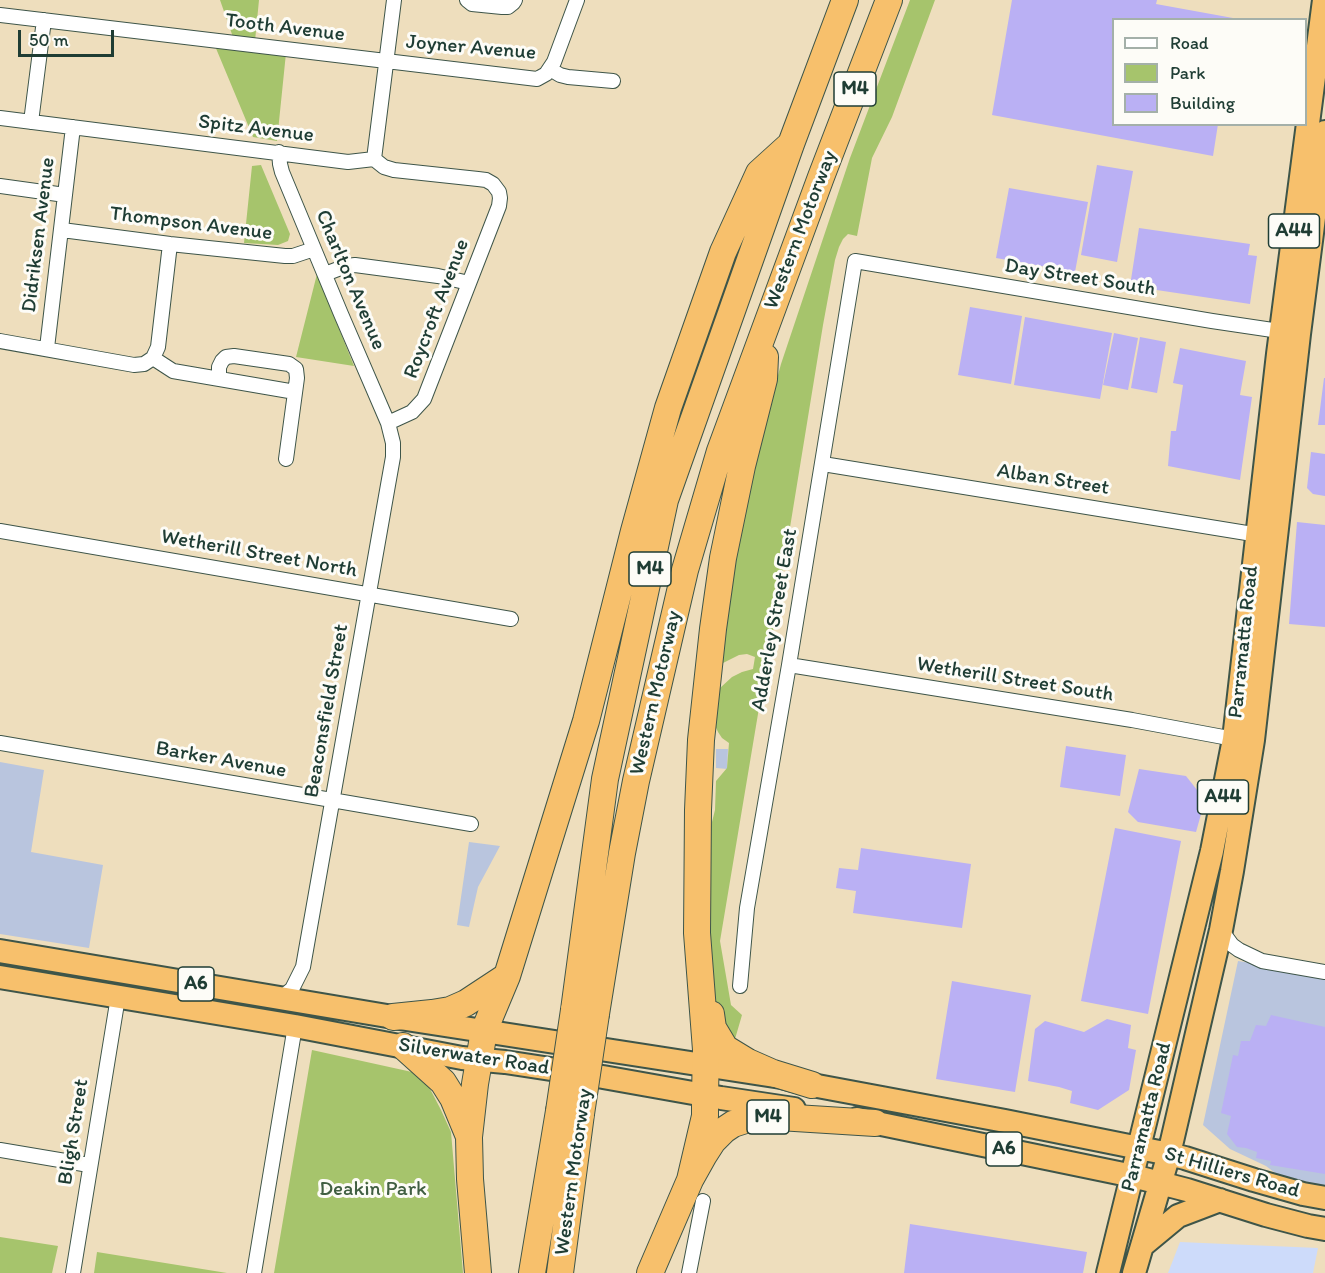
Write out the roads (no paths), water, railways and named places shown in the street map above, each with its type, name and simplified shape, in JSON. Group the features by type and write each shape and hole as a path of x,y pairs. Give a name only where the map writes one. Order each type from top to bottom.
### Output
{"highway":[{"name":"Western Motorway","path":"532,1273 570,1112 585,1012 605,779 665,500 791,144 845,0"},
{"name":"Western Motorway","path":"585,1012 685,570 720,451 768,317 889,0"},
{"name":"Parramatta Road","path":"1108,1273 1212,851 1234,739 1266,536 1290,333 1324,0"},
{"name":"Parramatta Road","path":"1290,333 1325,132"},
{"path":"478,1273 470,1179 470,1137 475,1084 484,1031 507,976 586,721 668,408 723,252 759,173 791,144"},
{"path":"705,1095 706,1050 697,933 701,740 723,558 742,466 764,379 768,317"},
{"name":"Parramatta Road","path":"1134,1273 1169,1154 1233,871 1248,773 1266,536"},
{"path":"698,810 704,942 713,1028 725,1048 737,1056 773,1073 812,1085"},
{"name":"Silverwater Road","path":"0,951 280,999 781,1077 812,1085 1139,1148"},
{"path":"393,1017 450,1010 466,1003 507,976"},
{"name":"Silverwater Road","path":"0,977 295,1026 480,1060 592,1075 837,1115 1160,1183"},
{"path":"403,1046 443,1082 453,1098 470,1137"},
{"name":"M4","path":"690,1180 705,1116 705,1095"},
{"name":"Western Motorway","path":"560,1273 570,1112"},
{"name":"M4","path":"650,1273 690,1180 704,1155 724,1130 741,1121 756,1117 875,1123"},
{"name":"St Hilliers Road","path":"1139,1148 1185,1158 1254,1180 1325,1198"},
{"name":"St Hilliers Road","path":"1160,1183 1276,1218 1325,1229"},
{"path":"1143,1245 1178,1216 1220,1200"}],"street":[{"path":"374,159 394,0"},
{"path":"467,0 472,4 502,8 508,7 514,0"},
{"name":"Joyner Avenue","path":"386,62 537,79 550,69 577,0"},
{"name":"Tooth Avenue","path":"0,15 386,62"},
{"path":"31,122 44,20"},
{"name":"Joyner Avenue","path":"550,69 568,77 613,81"},
{"name":"Spitz Avenue","path":"0,118 348,162 374,159 384,167 394,170 486,180 493,184 499,192"},
{"name":"Didriksen Avenue","path":"47,348 73,127"},
{"name":"Charlton Avenue","path":"279,152 282,172 388,423"},
{"path":"0,186 65,195"},
{"name":"Roycroft Avenue","path":"388,423 412,412 424,399 499,206 499,192"},
{"name":"Thompson Avenue","path":"62,230 285,256 293,256 314,249"},
{"path":"0,341 134,365 144,364 153,358 158,347 170,244"},
{"name":"Day Street South","path":"855,261 1290,333"},
{"name":"Adderley Street East","path":"740,986 747,908 823,464 855,261"},
{"path":"325,274 355,265 438,276 469,283"},
{"path":"219,379 219,367 226,357 234,356 289,364 296,369 297,378 286,459"},
{"path":"153,358 173,371 295,392"},
{"path":"267,387 270,361"},
{"name":"Beaconsfield Street","path":"280,999 292,989 303,967 393,457 393,443 388,423"},
{"name":"Alban Street","path":"823,464 1266,536"},
{"name":"Wetherill Street North","path":"0,531 511,619"},
{"name":"Wetherill Street South","path":"789,665 1132,720 1234,739"},
{"name":"Barker Avenue","path":"0,743 471,824"},
{"path":"1221,930 1232,945 1262,962 1325,972"},
{"name":"Bligh Street","path":"73,1273 118,997"},
{"path":"254,1273 295,1026"},
{"path":"0,1150 89,1165"},
{"path":"689,1273 703,1201"}],"park label":[{"name":"Deakin Park","path":"373,1190"}]}
